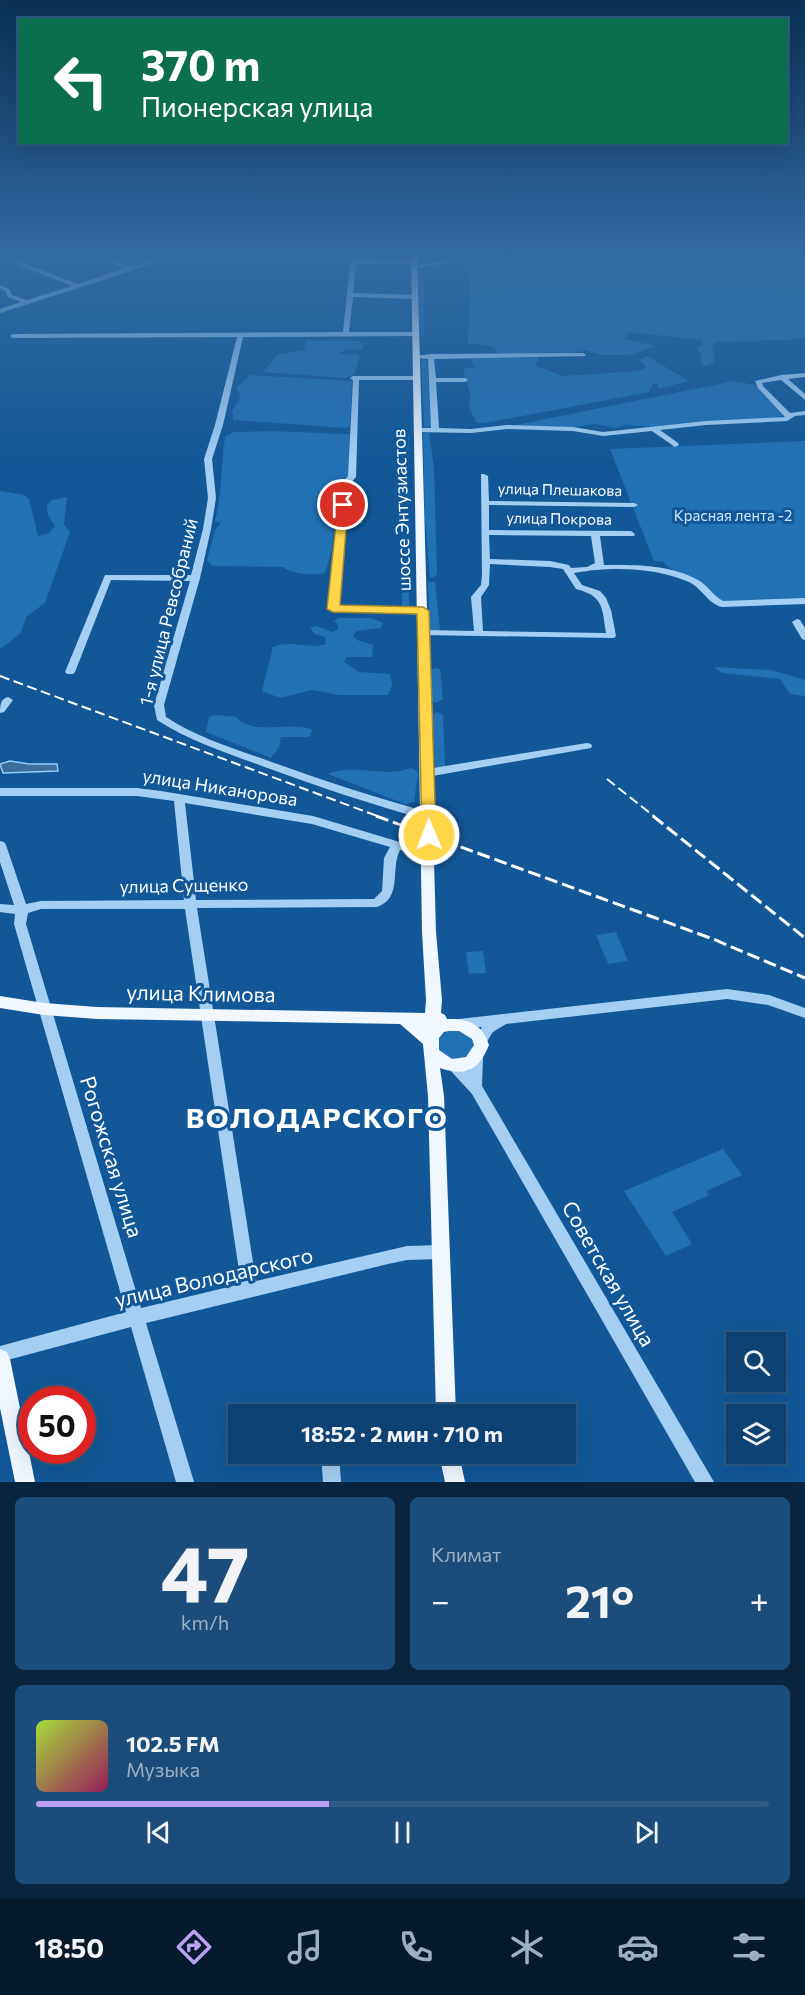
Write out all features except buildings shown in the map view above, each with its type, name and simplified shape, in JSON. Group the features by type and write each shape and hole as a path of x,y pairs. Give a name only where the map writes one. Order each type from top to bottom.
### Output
{"main road":[{"name":"шоссе Энтузиастов","path":"416,324 429,816 429,932 435,1000 430,1042 435,1093 446,1404"},
{"path":"403,1018 430,1042 439,1061 455,1066 466,1064 476,1058 480,1050 480,1041 475,1032 454,1024 439,1012 435,1000"},
{"name":"улица Климова","path":"0,1002 45,1009 207,1015 433,1018 454,1024"},
{"path":"430,1042 440,1027 454,1024"},
{"path":"435,1093 455,1066"},
{"path":"0,1357 25,1482"},
{"path":"451,1464 455,1482"}],"street":[{"path":"346,334 347,324"},
{"path":"13,336 416,334"},
{"name":"1-я улица Ревсобраний","path":"240,336 219,425 207,459 212,498 196,578 159,705 159,715 163,722 174,729 378,802 429,816"},
{"path":"417,357 583,355"},
{"path":"430,356 435,430"},
{"path":"789,416 757,383 764,379 805,375"},
{"path":"781,377 805,398"},
{"path":"417,378 355,378 352,477 344,485 333,609 423,611"},
{"path":"432,380 465,380"},
{"path":"417,430 573,429 603,434 706,423 787,419 789,416 805,413"},
{"path":"654,430 675,445"},
{"path":"479,634 476,597 485,585 484,476"},
{"name":"улица Плешакова","path":"486,502 634,505"},
{"name":"улица Покрова","path":"485,532 632,534"},
{"path":"595,534 600,559 597,567"},
{"path":"485,561 550,564 571,571 597,567 651,567 676,573 702,586 715,602 722,604 805,601"},
{"path":"424,633 611,636 603,597 597,590 579,587 574,582 571,571"},
{"path":"70,672 108,577 196,578"},
{"path":"797,622 805,637"},
{"path":"0,710 8,700"},
{"path":"427,773 587,746"},
{"name":"улица Никанорова","path":"0,792 136,792 302,818 429,855"},
{"path":"178,799 191,906 250,1291"},
{"name":"Рогожская улица","path":"0,844 22,910 20,924 185,1482"},
{"name":"улица Сущенко","path":"0,908 22,910 41,905 370,904 381,901 388,892 390,858 397,845"},
{"path":"454,1024 727,994 769,1000 805,1013"},
{"path":"480,1041 489,1028 507,1019"},
{"path":"475,1087 476,1058"},
{"name":"Советская улица","path":"455,1066 475,1087 705,1482"},
{"name":"улица Володарского","path":"0,1357 137,1317 407,1253 440,1252"},
{"path":"331,1464 332,1482"}],"green space":[{"path":"420,324 424,324 424,336 420,336"},
{"path":"469,324 805,324 805,339 716,342 712,345 715,362 706,366 700,362 702,355 697,348 702,345 701,340 629,332 625,339 656,346 630,355 601,355 586,350 569,354 499,355 494,347 468,343"},
{"path":"306,341 360,341 364,347 361,350 347,349 338,354 360,355 355,374 345,378 263,372 277,355 305,350"},
{"path":"647,356 689,381 658,389 658,384 653,383 649,392 485,423 477,423 469,408 470,393 463,369 475,367 470,359 473,357 538,357 536,366 563,376 638,371 645,368 639,360"},
{"path":"421,359 427,360 431,425 428,428 424,427"},
{"path":"251,375 352,381 350,426 345,428 233,420 232,411 241,397 236,387"},
{"path":"734,381 756,385 784,415 775,418 653,427 626,425 617,428 595,424 568,428 519,427 516,425"},
{"path":"233,432 350,434 353,438 348,479 338,484 332,549 325,573 303,574 283,567 213,566 207,560 215,530 221,523 215,521 225,437"},
{"path":"429,432 434,469 437,571 436,576 430,578 425,521 423,433"},
{"path":"405,433 409,434 409,606 404,608 402,605"},
{"name":"Красная лента -2","path":"805,441 805,599 725,602 718,599 698,580 671,569 664,562 654,561 610,449"},
{"path":"0,491 24,495 29,499 38,536 49,533 55,526 48,515 47,505 52,500 67,497 64,525 70,532 45,603 27,616 20,634 0,649"},
{"path":"435,581 440,630 434,632 430,630 428,583"},
{"path":"338,618 371,618 383,623 381,628 356,631 353,636 357,640 373,645 372,657 347,657 344,662 359,672 390,674 392,685 388,695 339,695 312,690 280,698 262,691 273,647 286,644 319,646 326,644 325,637 315,634 310,628 316,626 333,632 338,629 334,621"},
{"path":"714,667 771,670 805,680 805,696 790,694 780,679 722,673"},
{"path":"431,669 440,670 443,699 436,703 432,701"},
{"path":"436,712 443,715 445,767 438,768 435,766 433,715"},
{"path":"215,715 236,717 252,726 304,727 313,730 309,737 281,737 279,748 271,758 206,732 209,717"},
{"path":"411,768 418,772 414,802 405,804 328,774 348,770 391,772"},
{"path":"616,932 628,961 608,964 596,935"},
{"path":"483,951 486,973 469,974 466,952"},
{"path":"449,1030 460,1030 472,1038 474,1048 468,1057 452,1061 439,1054 436,1039"},
{"path":"723,1149 742,1175 706,1191 709,1195 672,1212 692,1244 666,1256 624,1191"}],"shaded area":[{"path":"10,761 57,764 58,771 3,773 0,764"}],"railway":[{"path":"0,676 380,817"},
{"path":"607,779 655,817"},
{"path":"376,816 713,939 805,978"},
{"path":"653,816 805,938"}],"district":[{"name":"ВОЛОДАРСКОГО","path":"317,1118"}],"route":[{"path":"343,505 333,609 423,611 429,835"}]}
